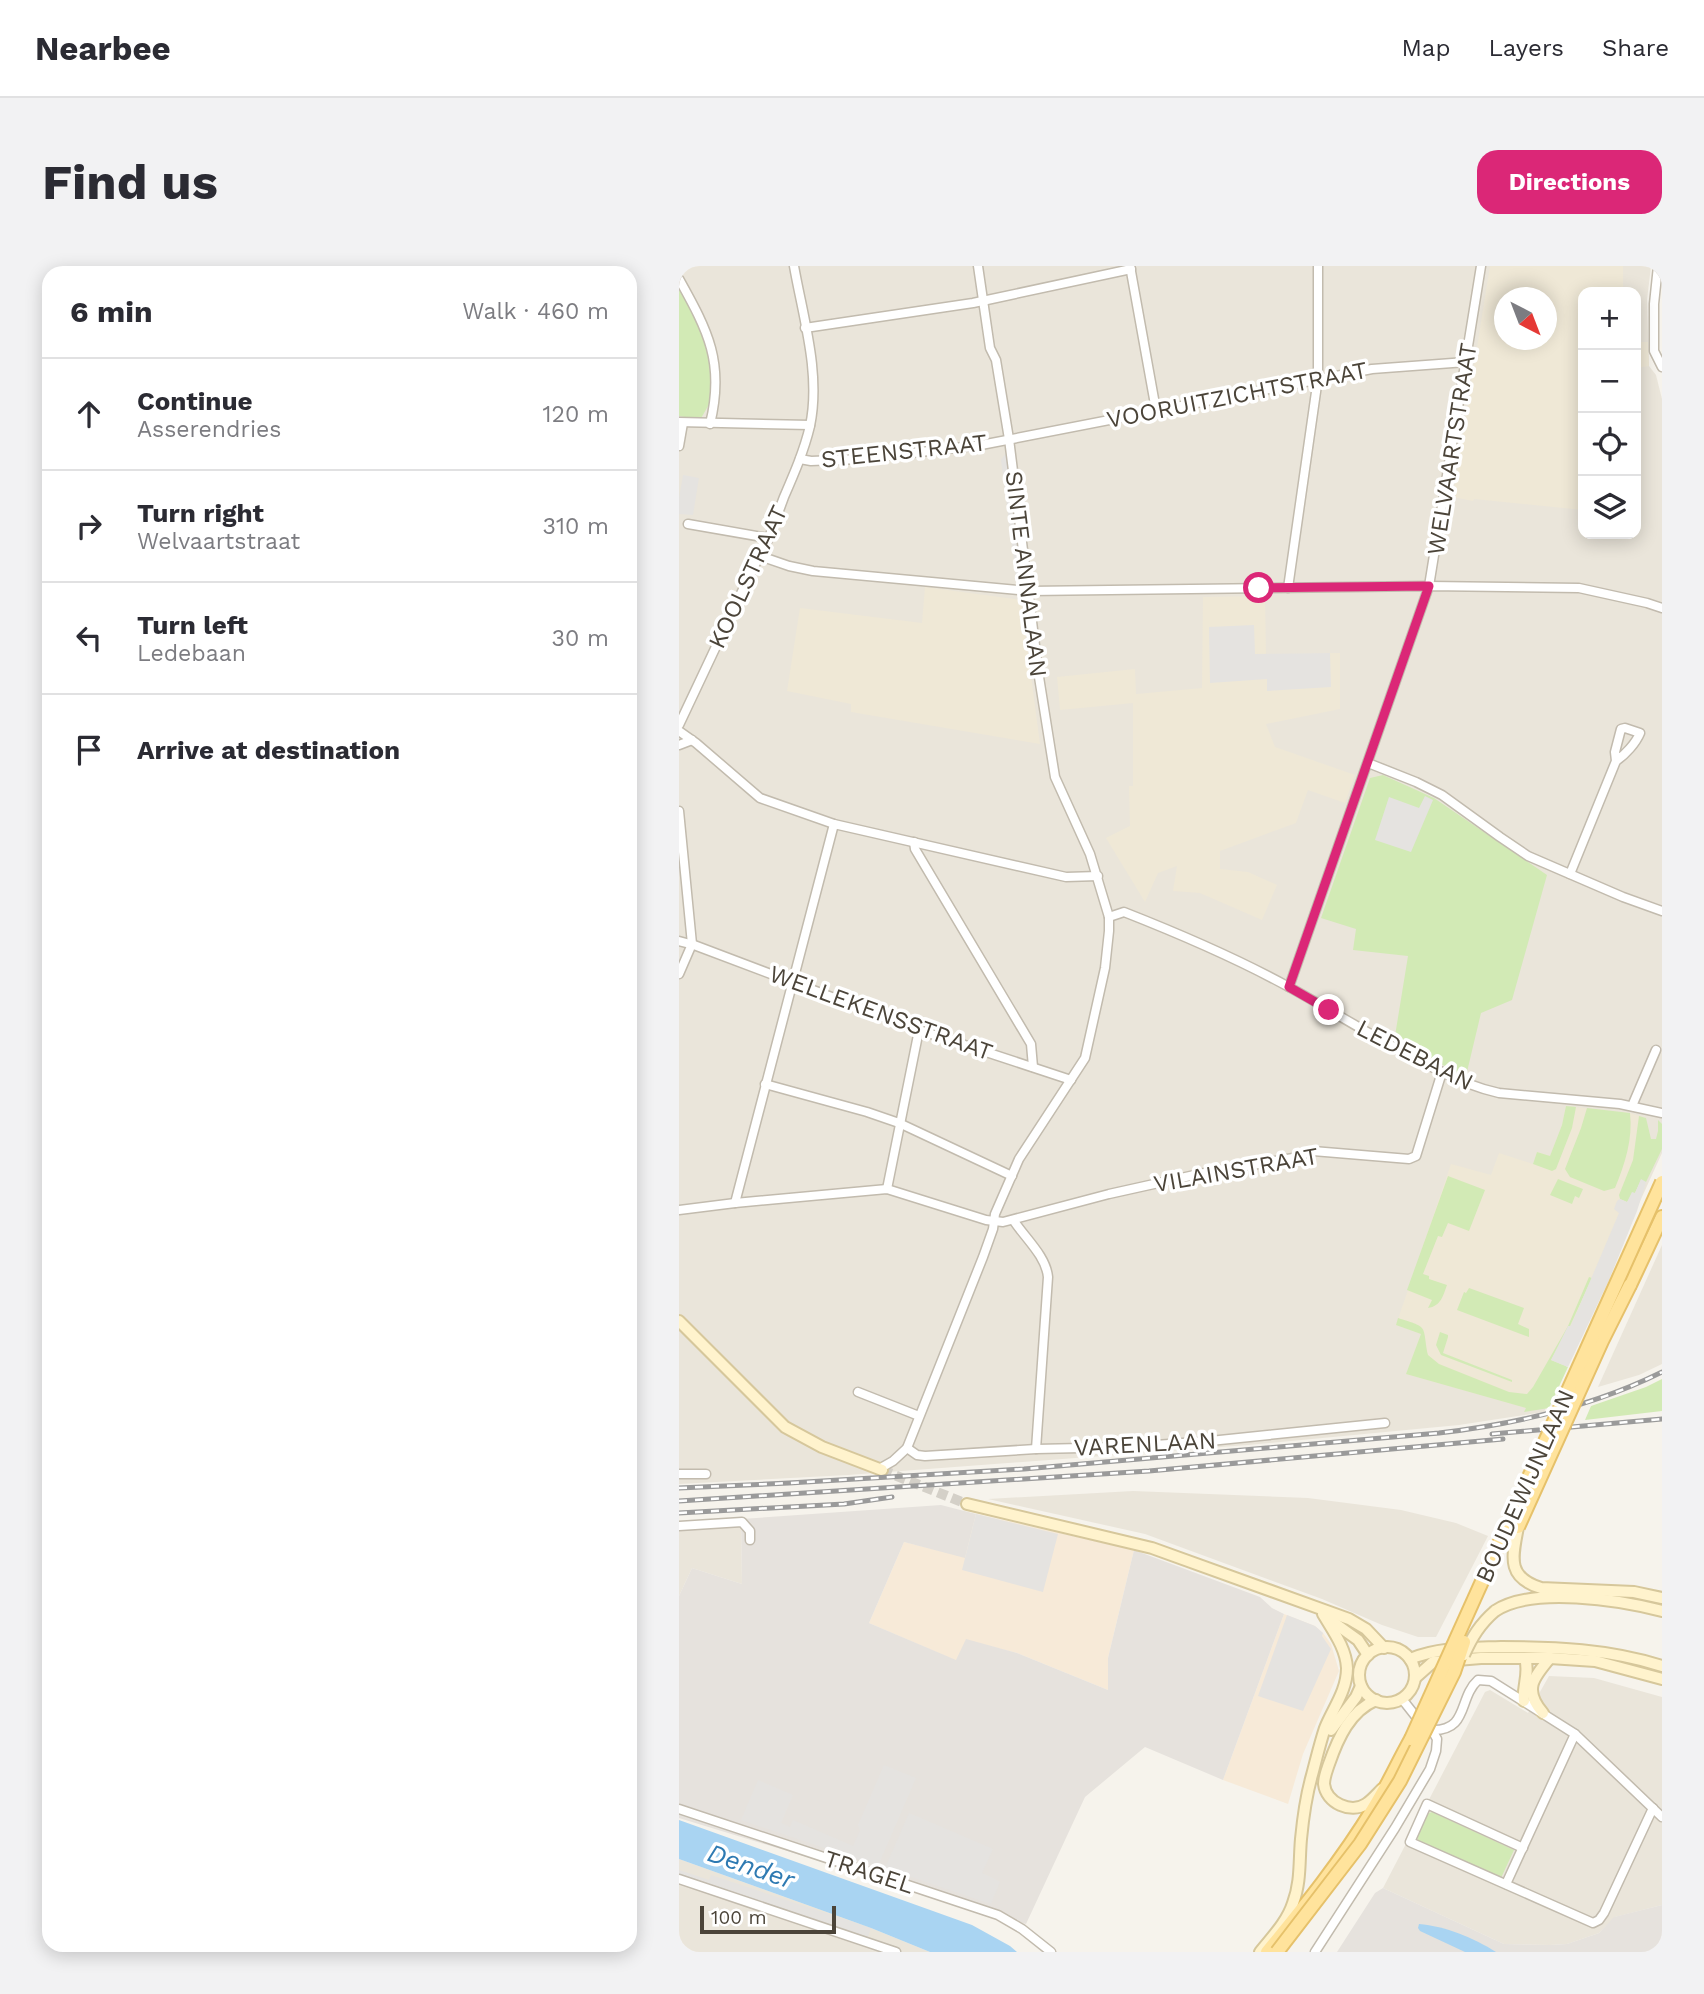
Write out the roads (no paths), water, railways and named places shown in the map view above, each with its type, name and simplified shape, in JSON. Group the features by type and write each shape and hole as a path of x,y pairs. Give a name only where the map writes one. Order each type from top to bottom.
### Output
{"main road":[{"name":"BOUDEWIJNLAAN","path":"1267,1952 1351,1842 1376,1804 1411,1739 1662,1182"},
{"name":"BOUDEWIJNLAAN","path":"1662,1217 1602,1341 1518,1527 1513,1548 1516,1570 1532,1585 1541,1588 1634,1592 1662,1598"},
{"path":"679,1321 785,1427 813,1443 881,1470"},
{"path":"967,1504 1152,1548 1321,1607 1362,1626 1384,1648"},
{"name":"BOUDEWIJNLAAN","path":"1454,1672 1475,1615 1512,1534 1518,1527"},
{"name":"BOUDEWIJNLAAN","path":"1277,1952 1334,1880 1377,1817 1413,1756 1454,1672 1483,1621 1511,1603 1530,1598 1619,1601 1662,1611"},
{"path":"1303,1602 1358,1640 1368,1655"},
{"path":"1260,1952 1293,1906 1298,1888 1306,1803 1327,1725 1341,1696 1347,1668 1345,1654 1337,1636 1323,1614"},
{"path":"1410,1659 1431,1651 1483,1647 1552,1647 1592,1650 1637,1658 1662,1666"},
{"path":"1319,1754 1334,1723 1356,1697 1361,1686 1360,1672 1368,1655 1384,1648 1398,1650 1410,1659 1413,1665 1415,1678 1411,1690 1402,1699 1389,1703 1376,1700 1361,1686"},
{"path":"1415,1678 1433,1662 1481,1658 1550,1658 1595,1661 1662,1679"},
{"path":"1524,1701 1523,1692 1528,1674 1525,1658"},
{"path":"1543,1713 1533,1699 1532,1687 1550,1658"},
{"name":"BOUDEWIJNLAAN","path":"1376,1700 1365,1705 1346,1727 1336,1744 1324,1783 1332,1800 1355,1808 1365,1805 1384,1787"}],"street":[{"name":"KOOLSTRAAT","path":"679,725 768,538 800,459 810,425 813,402 811,359 794,266"},
{"name":"SINTE ANNALAAN","path":"907,1448 983,1258 995,1214 1011,1175 1085,1058 1105,968 1109,917 1090,854 1055,777 1039,677 1009,439 996,360 990,348 978,266"},
{"path":"1288,588 1318,379 1318,266"},
{"name":"WELVAARTSTRAAT","path":"1289,987 1429,586 1482,266"},
{"path":"1657,266 1654,351 1662,366"},
{"path":"806,328 960,305 1131,267 1156,410"},
{"path":"679,279 701,319 714,356 716,388 710,424"},
{"name":"VOORUITZICHTSTRAAT","path":"1009,439 1372,369 1466,362"},
{"path":"679,446 681,422 810,425"},
{"name":"STEENSTRAAT","path":"800,459 860,459 981,445 1009,439"},
{"path":"688,524 768,538"},
{"path":"760,556 813,571 1029,591 1429,586 1579,588 1662,608"},
{"path":"679,731 760,798 834,824 1066,877 1098,876"},
{"path":"679,745 692,740"},
{"path":"1570,874 1616,761"},
{"path":"1368,763 1432,790 1528,856 1662,911"},
{"path":"679,811 691,944 679,974"},
{"path":"735,1203 834,824"},
{"path":"914,842 915,849 1031,1044 1033,1067"},
{"name":"LEDEBAAN","path":"1109,917 1123,912 1227,955 1289,987 1398,1051 1468,1084 1499,1093 1632,1106 1662,1113"},
{"name":"WELLEKENSSTRAAT","path":"679,941 919,1030 1071,1080"},
{"path":"679,1210 887,1189 919,1030"},
{"path":"1632,1106 1656,1050"},
{"name":"VILAINSTRAAT","path":"887,1189 1003,1222 1121,1191 1293,1158 1313,1151 1409,1159 1416,1156 1442,1072"},
{"path":"765,1084 899,1123 1011,1175"},
{"path":"1014,1221 1047,1268 1048,1277 1036,1449"},
{"path":"857,1392 919,1416"},
{"name":"VARENLAAN","path":"907,1448 925,1457 1036,1449 1128,1447 1385,1423"},
{"path":"881,1470 907,1448"},
{"path":"679,1474 706,1474"},
{"path":"679,1526 742,1522 750,1531 750,1540"},
{"path":"1432,1730 1447,1730 1453,1726 1472,1685 1478,1680 1491,1681 1575,1734 1662,1817"},
{"path":"1315,1952 1430,1769 1437,1739 1432,1730 1417,1718 1402,1699"},
{"path":"1506,1884 1575,1734"},
{"path":"1523,1848 1427,1804 1410,1842 1593,1923 1604,1913 1653,1808"},
{"name":"TRAGEL","path":"679,1809 998,1916 1022,1928 1051,1952"},
{"path":"679,1879 896,1952"}],"water":[{"name":"Dender","path":"679,1820 972,1925 1017,1952 930,1952 679,1859"},
{"path":"1419,1924 1459,1934 1496,1952 1465,1952 1420,1931"}],"tunnel":[{"path":"882,1470 967,1504"}],"railway":[{"path":"679,1488 1024,1469 1439,1433 1496,1425 1553,1412 1608,1395 1662,1372"},
{"path":"1492,1434 1662,1419"},
{"path":"679,1501 1149,1471 1503,1439"},
{"path":"679,1513 844,1504 892,1497"}]}
